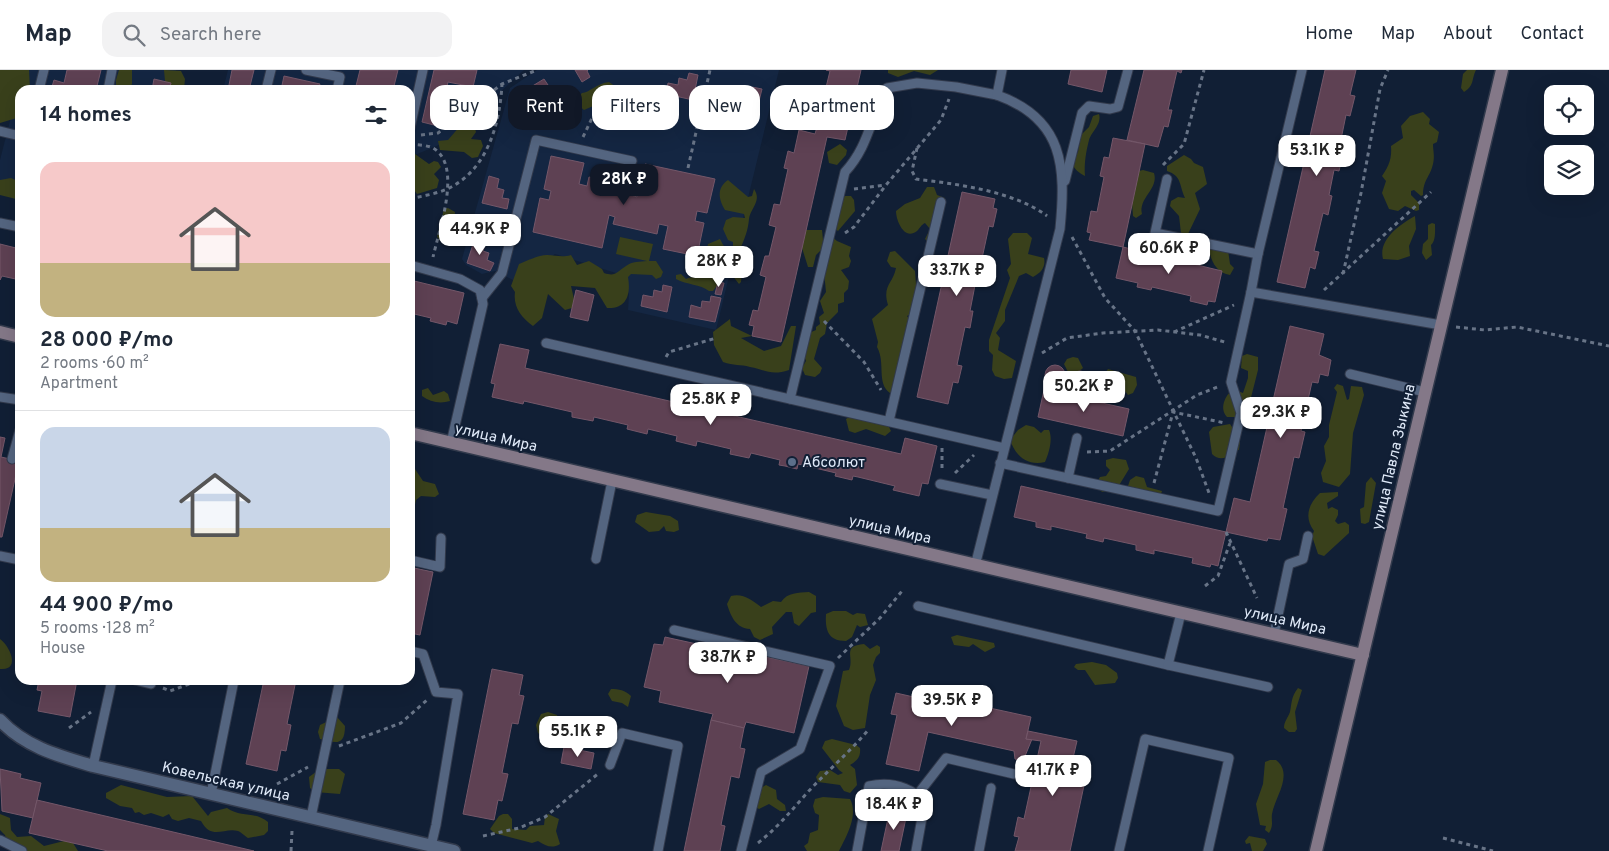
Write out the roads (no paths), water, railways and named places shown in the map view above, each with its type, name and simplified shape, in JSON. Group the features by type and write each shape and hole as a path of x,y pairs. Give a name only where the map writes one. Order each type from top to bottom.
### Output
{"main road":[{"name":"улица Павла Зыкина","path":"1316,851 1502,70"},
{"path":"0,332 15,335"},
{"name":"улица Мира","path":"415,434 1363,655"}],"street":[{"name":"Ковельская улица","path":"0,720 8,730 39,749 93,766 454,851"}],"lane":[{"path":"41,85 44,70"},
{"path":"109,85 112,70"},
{"path":"267,85 271,70"},
{"path":"306,70 341,74"},
{"path":"415,120 423,70"},
{"path":"997,95 1002,70"},
{"path":"975,566 1060,229 1064,186 1082,113 1089,106 1110,109 1118,106 1128,70"},
{"path":"1000,463 1218,511 1241,413 1231,382 1258,254 1302,70"},
{"path":"790,399 810,308 845,172 858,158 877,106 887,88 917,83 956,87 997,95 1016,102 1041,120 1058,150 1064,186"},
{"path":"0,131 15,135"},
{"path":"482,298 502,273 536,140 632,161"},
{"path":"1167,179 1155,233 1258,254"},
{"path":"889,421 941,202"},
{"path":"0,223 15,226"},
{"path":"415,266 460,279 480,290 482,298 483,304 451,444"},
{"path":"1250,295 1310,302 1441,325"},
{"path":"546,343 1004,448"},
{"path":"1350,374 1425,392"},
{"path":"0,396 15,399"},
{"path":"1068,478 1077,438"},
{"path":"12,460 15,449"},
{"path":"596,559 612,481"},
{"path":"942,484 992,495"},
{"path":"1274,634 1289,564 1303,558 1308,536"},
{"path":"415,561 440,566 441,538"},
{"path":"0,556 15,559"},
{"path":"918,606 1268,687"},
{"path":"1168,665 1182,613"},
{"path":"674,630 830,666 800,749 761,772 746,850"},
{"path":"415,652 423,654 436,692 458,694 431,846"},
{"path":"93,766 111,685"},
{"path":"211,794 233,685"},
{"path":"311,818 339,685"},
{"path":"610,765 622,733 678,746 658,851"},
{"path":"1119,851 1145,738 1229,758 1208,851"},
{"path":"918,794 946,758 1014,774"},
{"path":"857,851 869,786 882,783 912,790 925,800 916,851"},
{"path":"979,851 991,788"},
{"path":"0,840 22,851"}],"place":[{"name":"Абсолют","path":"792,462"}]}
